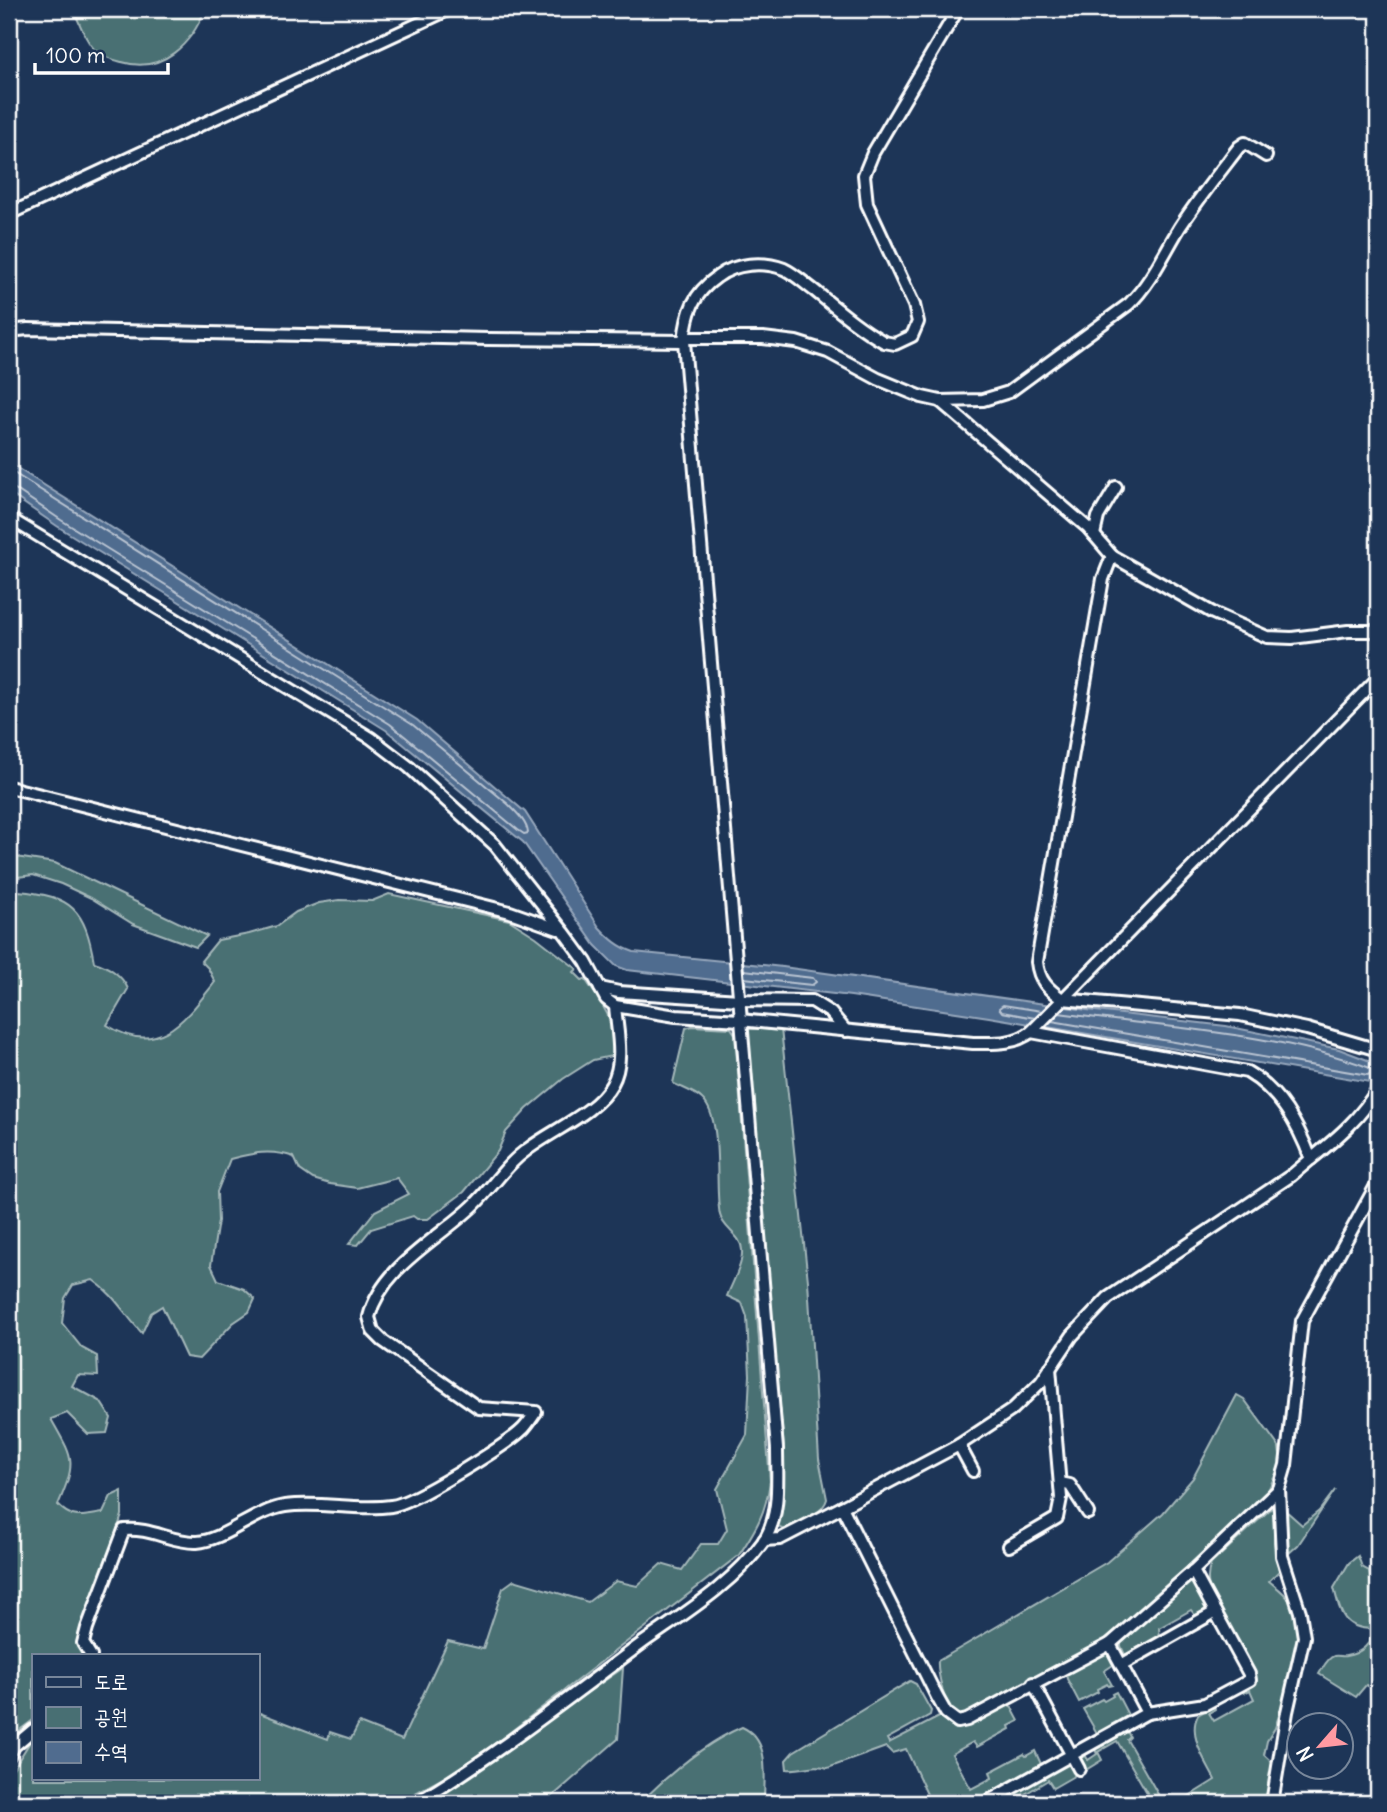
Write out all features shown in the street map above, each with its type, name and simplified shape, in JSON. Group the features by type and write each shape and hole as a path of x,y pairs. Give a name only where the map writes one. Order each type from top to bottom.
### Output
{"street":[{"path":"9,214 450,9"},
{"path":"416,1803 506,1744 724,1583 764,1540 778,1493 776,1449 684,339 687,316 692,302 701,290 723,272 735,267 761,264 785,269 884,342 895,344 912,336 918,322 914,305 867,204 864,175 873,153 958,9"},
{"path":"940,401 997,397 1009,392 1129,304 1143,291 1187,217 1239,147 1245,143 1266,156"},
{"path":"9,331 29,329 488,339 763,338 812,346 888,383 940,401 1094,535 1112,556 1213,613 1267,637 1292,638 1348,631 1378,631"},
{"path":"967,424 967,408 976,399"},
{"path":"1094,535 1098,517 1116,487"},
{"path":"9,518 371,738 409,767 495,845 586,962 606,999 614,1006 676,1016 1000,1044 1021,1040 1378,678"},
{"path":"1112,556 1103,579 1037,962 1038,975 1060,1002 1240,1014 1378,1050"},
{"path":"9,787 510,912 564,932"},
{"path":"600,988 619,992 740,1000 812,1002 831,1013 846,1031"},
{"path":"90,1654 83,1643 87,1628 124,1530 141,1529 195,1542 211,1539 253,1516 285,1506 394,1506 406,1503 523,1429 536,1412 479,1408 383,1340 373,1331 369,1317 380,1290 409,1261 472,1208 514,1160 604,1096 618,1070 620,1048 614,1006"},
{"path":"1034,1029 1247,1072 1272,1090 1291,1116 1311,1159"},
{"path":"764,1540 780,1539 842,1507 958,1444 1012,1410 1035,1389 1072,1336 1108,1298 1292,1175 1361,1114 1378,1088"},
{"path":"1272,1803 1287,1712 1304,1637 1300,1612 1282,1556 1279,1489 1286,1465 1302,1321 1378,1182"},
{"path":"1009,1546 1057,1518 1061,1498 1050,1368"},
{"path":"958,1444 973,1471"},
{"path":"1060,1483 1070,1485 1088,1513"},
{"path":"842,1507 937,1697 958,1722 967,1720 1110,1644 1193,1571 1279,1489"},
{"path":"985,1803 1147,1713 1205,1703 1250,1680 1193,1571"},
{"path":"1121,1665 1216,1612"},
{"path":"1110,1644 1147,1713"},
{"path":"1033,1684 1079,1769"},
{"path":"9,1756 15,1746 32,1731"}],"green space":[{"path":"73,9 205,9 192,34 174,53 150,64 137,65 113,60 97,52 86,37"},
{"path":"9,856 55,863 207,936 196,947 133,924 91,898 61,884 33,875 9,878"},
{"path":"9,893 36,893 73,908 86,929 94,962 114,972 128,989 107,1025 125,1034 141,1038 155,1036 169,1030 192,1010 215,982 201,961 218,940 277,926 296,912 319,903 339,900 372,901 389,894 509,920 536,937 577,969 574,972 582,980 585,979 608,1015 614,1045 612,1056 593,1060 563,1079 527,1109 506,1132 498,1151 464,1192 428,1219 417,1219 413,1216 371,1229 358,1245 349,1244 375,1211 409,1194 397,1178 357,1188 313,1179 300,1170 294,1157 277,1153 230,1159 217,1192 218,1221 211,1265 218,1280 244,1289 255,1299 249,1312 233,1323 199,1359 186,1357 162,1306 151,1313 142,1333 113,1298 93,1280 73,1285 65,1298 62,1323 82,1348 97,1356 98,1376 78,1375 72,1386 100,1401 111,1418 107,1433 88,1434 67,1413 51,1419 70,1461 68,1478 58,1505 74,1515 103,1513 111,1496 122,1491 122,1515 83,1631 87,1654 32,1654 32,1721 21,1729 9,1746"},
{"path":"686,1028 731,1028 735,1034 770,1481 759,1520 739,1555 500,1740 449,1775 397,1803 9,1803 9,1775 32,1741 32,1780 259,1780 259,1713 328,1739 330,1732 351,1739 359,1723 402,1740 448,1641 483,1649 503,1588 514,1580 588,1602 616,1581 637,1586 661,1564 682,1570 701,1544 718,1544 727,1529 717,1489 747,1435 750,1375 747,1317 742,1303 727,1296 739,1268 742,1250 739,1241 720,1215 716,1137 709,1109 702,1099 673,1083"},
{"path":"745,1029 781,1029 808,1281 819,1459 827,1499 815,1514 784,1530 775,1525 784,1489 784,1448"},
{"path":"1237,1395 1244,1399 1279,1447 1281,1463 1265,1497 1119,1634 963,1718 952,1713 942,1688 938,1661 1107,1562 1163,1513 1193,1478"},
{"path":"1335,1490 1298,1545 1285,1554 1285,1510 1302,1525 1319,1511"},
{"path":"1276,1504 1274,1542 1279,1571 1269,1581 1287,1597 1296,1614 1298,1646 1291,1680 1264,1755 1274,1764 1266,1803 1178,1803 1215,1780 1196,1740 1195,1723 1198,1715 1213,1706 1215,1709 1209,1713 1214,1721 1254,1699 1250,1690 1244,1693 1242,1691 1254,1684 1253,1669 1211,1593 1208,1579 1211,1564"},
{"path":"1358,1556 1362,1567 1369,1571 1374,1600 1378,1590 1378,1685 1374,1689 1366,1685 1356,1697 1319,1674 1332,1657 1356,1653 1371,1639 1372,1629 1355,1626 1344,1618 1334,1588 1349,1563"},
{"path":"1189,1583 1195,1583 1211,1610 1197,1618 1191,1610 1159,1628 1160,1639 1126,1657 1121,1643"},
{"path":"1106,1651 1113,1665 1104,1671 1112,1685 1107,1684 1097,1689 1098,1692 1079,1702 1066,1674 1070,1669"},
{"path":"623,1668 618,1739 545,1803 428,1803"},
{"path":"910,1681 916,1684 931,1711 930,1715 887,1739 889,1743 943,1715 963,1726 1007,1705 1012,1708 1019,1721 977,1747 973,1742 952,1754 971,1789 992,1778 990,1772 1024,1754 1026,1756 1035,1751 1042,1766 980,1803 931,1803 906,1749 892,1753 886,1747 828,1768 817,1766 787,1769 786,1760 793,1752"},
{"path":"1116,1692 1128,1719 1098,1735 1083,1709 1102,1699 1104,1701"},
{"path":"742,1727 758,1741 762,1750 765,1771 764,1803 640,1803 688,1760"},
{"path":"1126,1729 1130,1737 1127,1740 1163,1803 1153,1803 1117,1741 1098,1752 1102,1760 1084,1771 1076,1757 1084,1753 1088,1760 1097,1754 1094,1747"},
{"path":"1070,1761 1079,1773 1053,1788 1048,1780 1010,1803 1000,1803 998,1799"}],"water":[{"path":"9,463 417,720 525,812 599,927 615,942 629,950 783,967 1087,1010 1226,1026 1339,1049 1378,1064 1378,1082 989,1017 851,996 627,970 616,966 595,945 523,842 386,730 57,526 9,493"}]}
